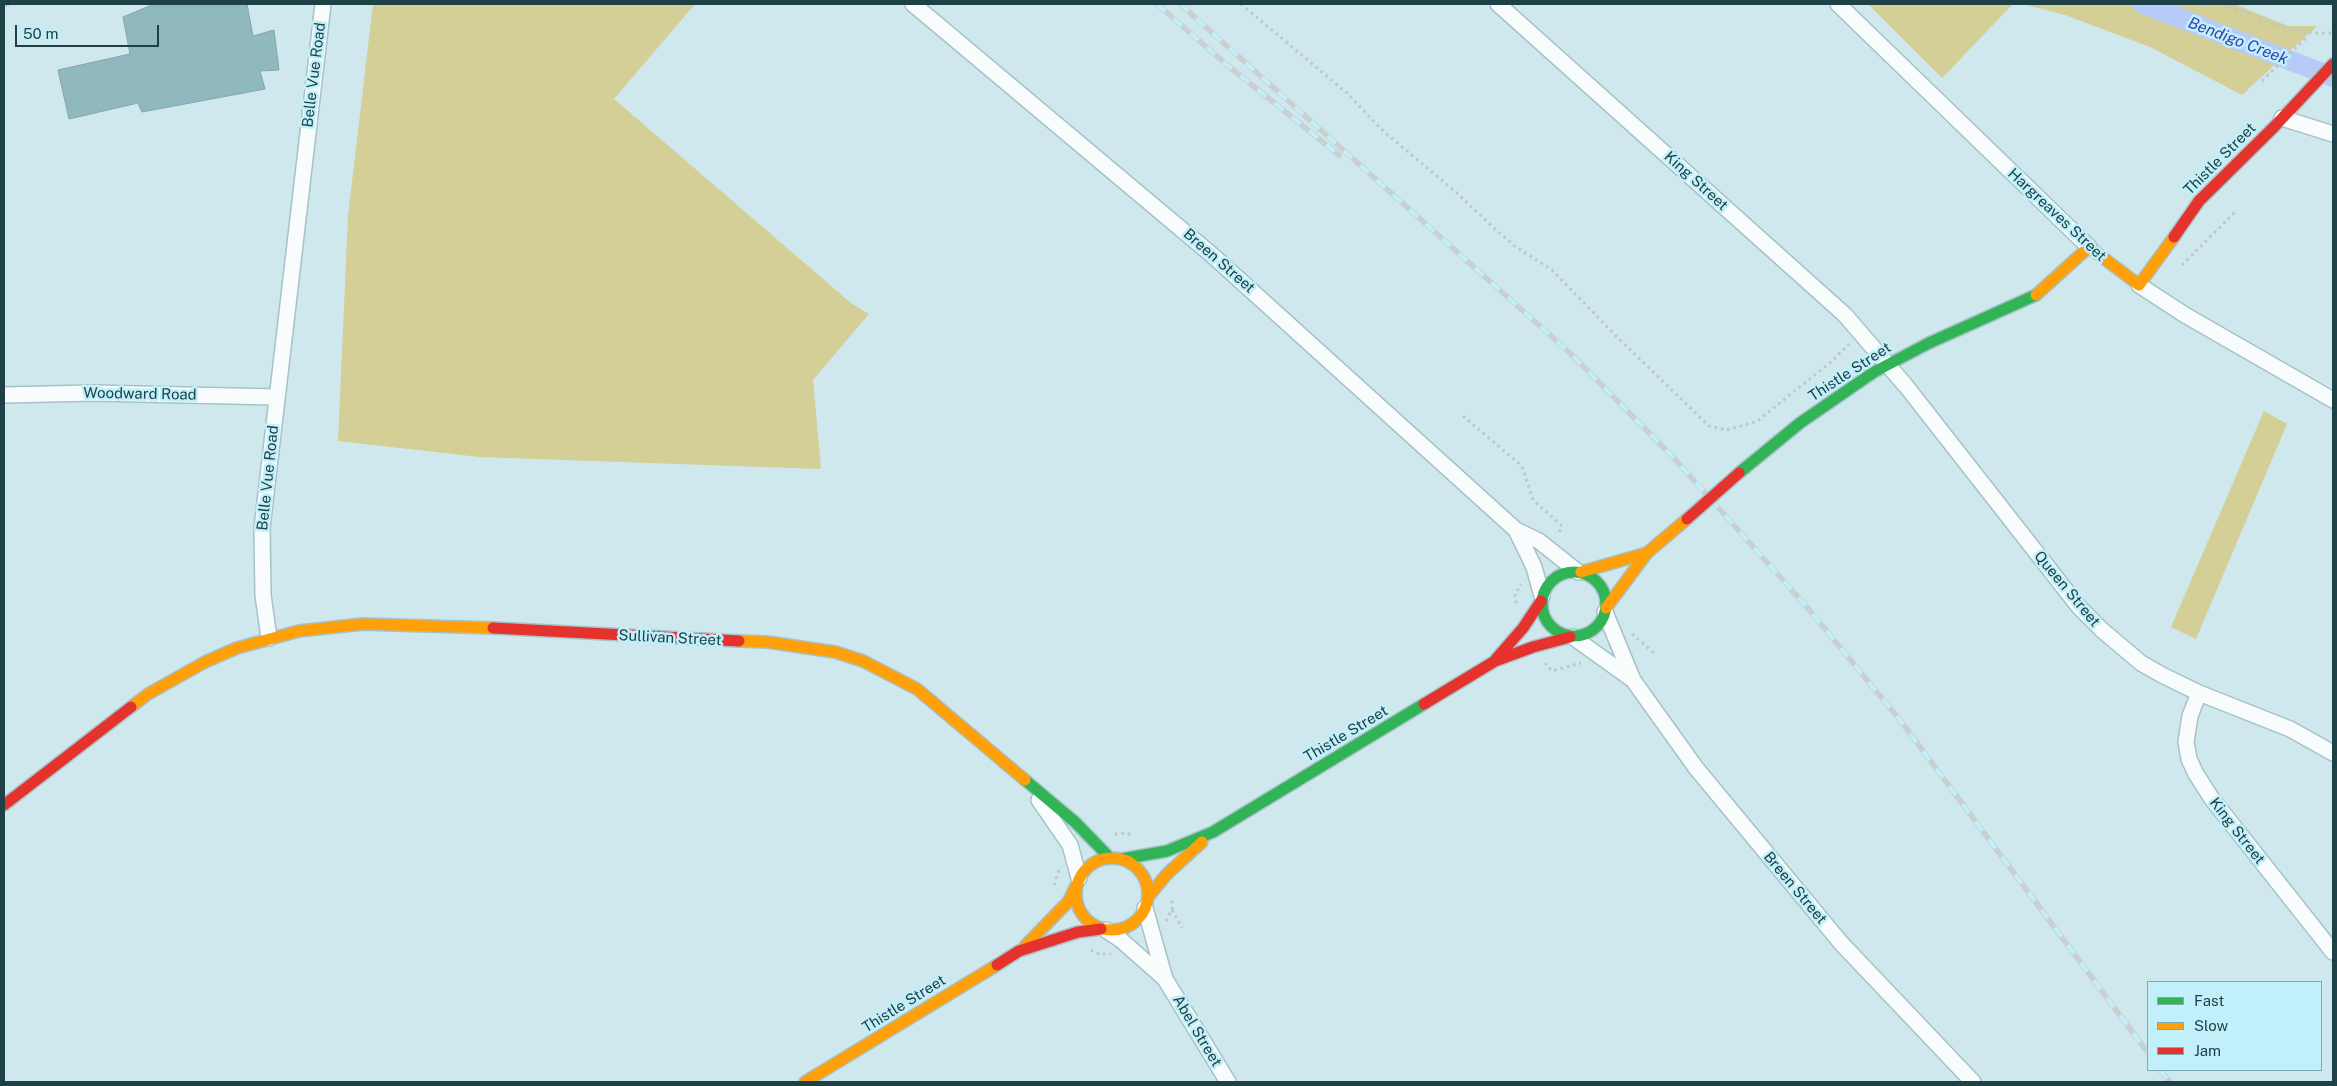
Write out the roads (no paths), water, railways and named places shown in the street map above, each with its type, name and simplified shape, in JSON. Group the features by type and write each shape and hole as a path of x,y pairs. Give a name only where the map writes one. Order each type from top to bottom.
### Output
{"street":[{"name":"Belle Vue Road","path":"269,638 263,595 262,528 322,4"},
{"name":"Breen Street","path":"913,4 1212,255 1516,530 1539,541 1580,572"},
{"name":"King Street","path":"1498,4 1830,300 1887,364"},
{"name":"Hargreaves Street","path":"1838,4 2089,247 2139,285 2185,315 2333,400"},
{"name":"Thistle Street","path":"2139,285 2199,201 2266,135 2333,64"},
{"path":"2282,118 2332,134"},
{"name":"Thistle Street","path":"1606,610 1646,553 1739,472 1800,423 1887,364 1929,343 2034,297 2089,247"},
{"name":"Queen Street","path":"1887,364 2079,607 2102,630 2141,663 2200,693 2290,728 2333,753"},
{"name":"Woodward Road","path":"4,395 93,393 277,396"},
{"name":"Breen Street","path":"1516,530 1534,567 1542,599"},
{"name":"Thistle Street","path":"1580,572 1646,553"},
{"path":"1580,572 1597,582 1606,599 1606,610 1601,622 1594,630 1584,635 1572,637 1560,634 1552,628 1542,611 1542,599 1546,588 1560,575 1580,572"},
{"name":"Thistle Street","path":"1495,661 1523,628 1542,599"},
{"name":"Breen Street","path":"1606,610 1634,680 1696,768 1840,944 1973,1082"},
{"name":"Sullivan Street","path":"269,638 327,626 415,624 767,642 835,652 863,661 917,689 1027,784 1075,822 1109,857"},
{"name":"Breen Street","path":"1572,637 1634,680"},
{"name":"Thistle Street","path":"1122,859 1167,851 1213,832 1495,661 1533,646 1572,637"},
{"path":"4,805 148,694 205,662 237,648 269,638"},
{"name":"King Street","path":"2200,693 2190,716 2186,742 2189,759 2196,774 2212,799 2333,952"},
{"name":"Sullivan Street","path":"1027,784 1054,820 1070,846 1078,882"},
{"name":"Thistle Street","path":"1146,903 1164,878 1213,832"},
{"path":"1109,857 1122,859 1133,864 1142,873 1147,884 1146,903 1138,918 1129,926 1118,930 1104,929 1091,924 1080,912 1076,897 1078,882 1086,868 1096,860 1109,857"},
{"name":"Thistle Street","path":"806,1082 1019,951 1068,902 1078,882"},
{"name":"Abel Street","path":"1146,903 1165,979"},
{"name":"Thistle Street","path":"1019,951 1078,932 1104,929"},
{"name":"Abel Street","path":"1104,929 1121,940 1165,979 1228,1082"}],"waterway":[{"name":"Bendigo Creek","path":"2143,4 2333,77"}],"railway":[{"path":"1157,4 1226,64 1339,155"},
{"path":"1180,4 1570,353 1672,456 1806,606 1900,720 2147,1052"},
{"path":"2161,1071 2170,1082"}]}
